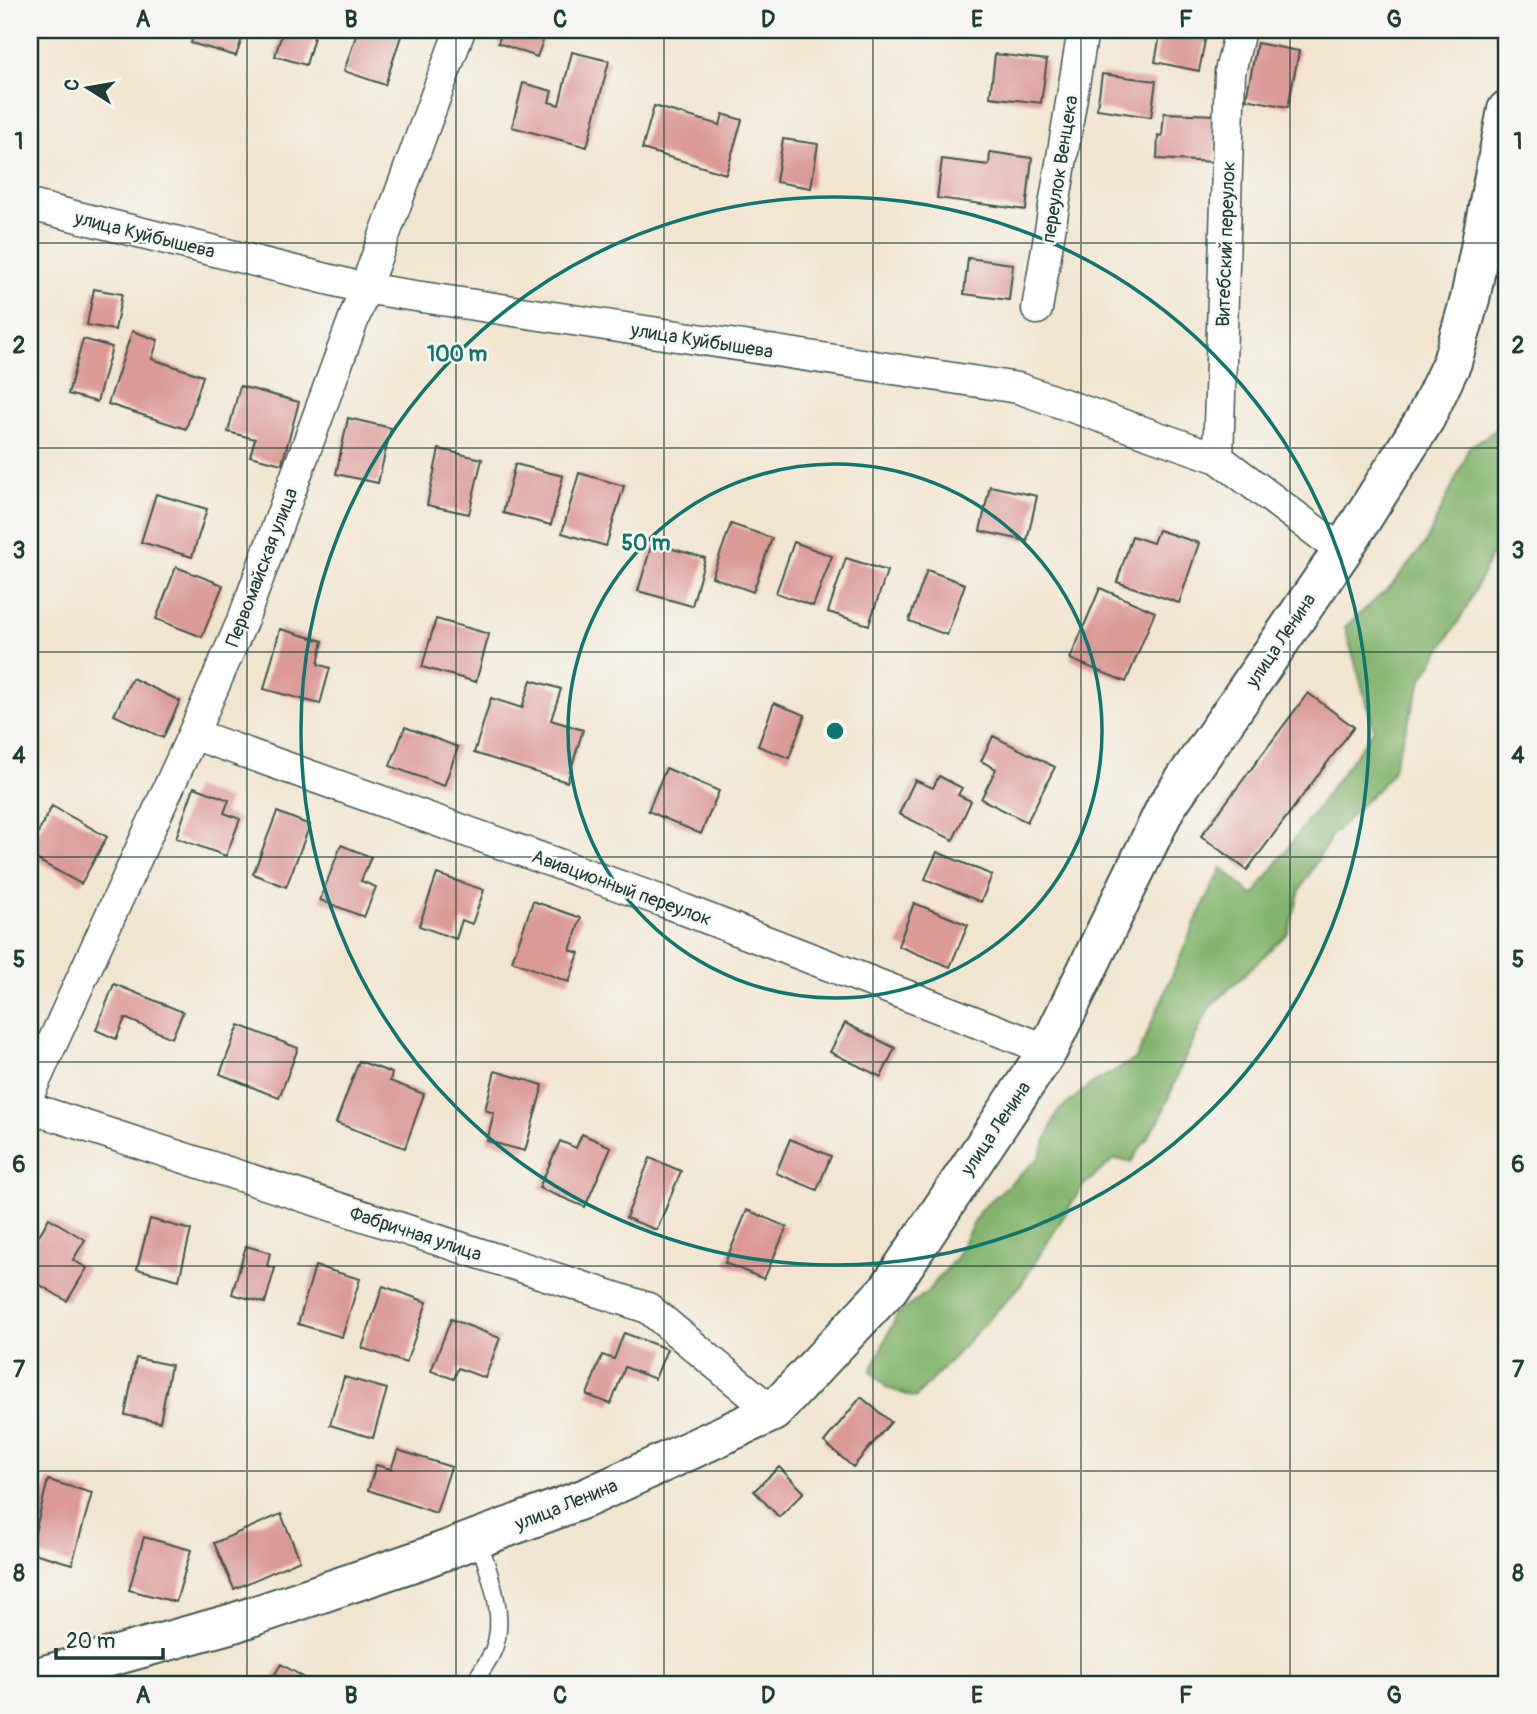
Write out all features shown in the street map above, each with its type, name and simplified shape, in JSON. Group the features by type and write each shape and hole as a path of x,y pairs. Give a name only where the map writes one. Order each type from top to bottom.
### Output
{"street":[{"name":"Первомайская улица","path":"30,1092 244,617 460,30"},
{"name":"переулок Венцека","path":"1037,309 1083,30"},
{"name":"Витебский переулок","path":"1218,458 1230,72 1240,30"},
{"name":"улица Ленина","path":"30,1679 233,1623 478,1538 586,1498 773,1412 889,1288 1048,1050 1166,807 1342,551 1425,419 1452,362 1471,299 1507,110"},
{"name":"улица Куйбышева","path":"30,205 363,288 1018,388 1218,458 1342,551"},
{"name":"Авиационный переулок","path":"193,734 662,901 1048,1050"},
{"name":"Фабричная улица","path":"30,1108 648,1308 773,1412"}],"lane":[{"path":"473,1684 494,1649 498,1625 495,1596 478,1538"}],"green space":[{"path":"1497,429 1507,431 1507,522 1466,609 1422,679 1391,775 1332,835 1300,890 1288,933 1210,1007 1159,1121 1131,1162 1114,1159 1082,1187 1021,1285 915,1398 887,1388 871,1371 897,1315 927,1292 955,1259 980,1210 1039,1158 1057,1112 1094,1082 1136,1059 1198,916 1222,868 1253,896 1374,729 1345,627 1391,586 1425,544 1468,448"}],"building":[{"path":"195,30 245,30 236,56 191,43"},
{"path":"283,30 316,30 306,65 275,56"},
{"path":"358,30 403,30 385,85 344,71"},
{"path":"503,30 547,30 537,57 498,43"},
{"path":"1161,30 1207,30 1199,71 1155,62"},
{"path":"1257,43 1299,51 1288,107 1246,99"},
{"path":"572,52 609,61 587,147 512,127 523,83 552,91 549,102 559,105"},
{"path":"995,54 1047,60 1041,103 990,97"},
{"path":"1102,74 1156,81 1151,117 1097,109"},
{"path":"654,106 720,125 723,114 742,120 726,174 642,149"},
{"path":"1164,113 1217,115 1215,162 1157,159 1158,135 1162,136"},
{"path":"783,139 818,144 811,188 776,182"},
{"path":"990,152 1032,158 1026,210 937,198 942,159 989,165"},
{"path":"968,258 1013,264 1009,300 964,294"},
{"path":"94,289 122,294 115,330 87,325"},
{"path":"132,331 158,340 152,359 203,376 186,429 108,404"},
{"path":"83,339 112,347 97,402 68,394"},
{"path":"240,386 299,402 282,464 250,456 255,439 228,432"},
{"path":"348,418 391,428 378,483 336,474"},
{"path":"439,449 482,459 469,514 427,505"},
{"path":"515,464 563,476 551,525 503,513"},
{"path":"579,473 624,486 606,546 562,533"},
{"path":"990,486 1037,496 1027,541 980,531"},
{"path":"156,494 207,509 192,557 141,542"},
{"path":"731,524 772,538 753,592 712,577"},
{"path":"1158,530 1199,543 1179,603 1117,582 1132,536 1153,543"},
{"path":"794,542 832,556 813,606 776,593"},
{"path":"652,543 705,558 692,606 638,591"},
{"path":"846,558 887,571 869,625 828,612"},
{"path":"176,567 223,585 202,637 156,619"},
{"path":"927,570 965,584 947,635 909,621"},
{"path":"1100,588 1155,612 1126,682 1070,659"},
{"path":"436,619 489,634 476,682 422,667"},
{"path":"280,629 323,641 318,664 330,668 320,704 264,689"},
{"path":"132,678 180,701 163,738 114,715"},
{"path":"531,680 561,689 551,720 583,730 567,782 474,753 491,698 522,708"},
{"path":"1308,693 1354,727 1247,870 1201,836"},
{"path":"774,703 805,715 789,758 758,746"},
{"path":"405,727 458,747 444,786 390,766"},
{"path":"993,736 1055,767 1027,822 981,799 996,769 981,761"},
{"path":"666,768 719,791 701,834 648,811"},
{"path":"939,776 962,788 958,795 971,801 953,840 899,814 915,780 933,788"},
{"path":"194,787 229,800 224,813 240,819 226,856 176,838"},
{"path":"52,806 107,837 81,884 30,856 30,848"},
{"path":"277,812 310,825 286,887 253,874"},
{"path":"341,845 371,857 361,881 376,887 364,917 320,900"},
{"path":"937,852 992,875 981,902 925,879"},
{"path":"437,874 484,890 472,924 462,920 456,939 419,926"},
{"path":"533,901 581,918 570,950 579,953 569,982 512,961"},
{"path":"914,903 968,925 950,967 898,946"},
{"path":"114,984 183,1012 172,1038 125,1018 116,1039 96,1030"},
{"path":"845,1023 895,1048 881,1077 830,1052"},
{"path":"239,1025 298,1048 279,1098 220,1074"},
{"path":"359,1061 392,1073 390,1081 424,1094 405,1148 336,1123"},
{"path":"495,1071 543,1085 525,1151 487,1141 494,1113 485,1110"},
{"path":"582,1134 611,1147 585,1207 539,1188 560,1141 576,1148"},
{"path":"790,1139 831,1156 817,1190 776,1173"},
{"path":"650,1158 681,1171 657,1230 626,1218"},
{"path":"747,1210 787,1227 764,1279 725,1263"},
{"path":"49,1218 85,1240 73,1260 87,1268 67,1301 30,1279 30,1251"},
{"path":"150,1219 191,1230 179,1280 137,1269"},
{"path":"246,1246 270,1253 267,1266 275,1268 265,1303 232,1294"},
{"path":"315,1266 360,1279 342,1337 298,1324"},
{"path":"383,1286 427,1302 406,1363 362,1348"},
{"path":"451,1319 500,1338 485,1378 458,1368 454,1379 431,1371"},
{"path":"624,1333 667,1349 655,1379 625,1367 611,1404 587,1395 602,1355 614,1359"},
{"path":"136,1358 171,1365 160,1422 125,1415"},
{"path":"344,1377 387,1389 373,1438 330,1425"},
{"path":"861,1397 891,1422 853,1467 824,1442"},
{"path":"398,1450 451,1467 436,1513 368,1490 376,1465 391,1469"},
{"path":"779,1467 804,1492 779,1517 754,1491"},
{"path":"48,1480 92,1493 72,1564 30,1552"},
{"path":"281,1514 300,1560 234,1589 214,1543"},
{"path":"144,1537 191,1550 176,1602 129,1590"},
{"path":"281,1664 315,1684 269,1684"}]}
